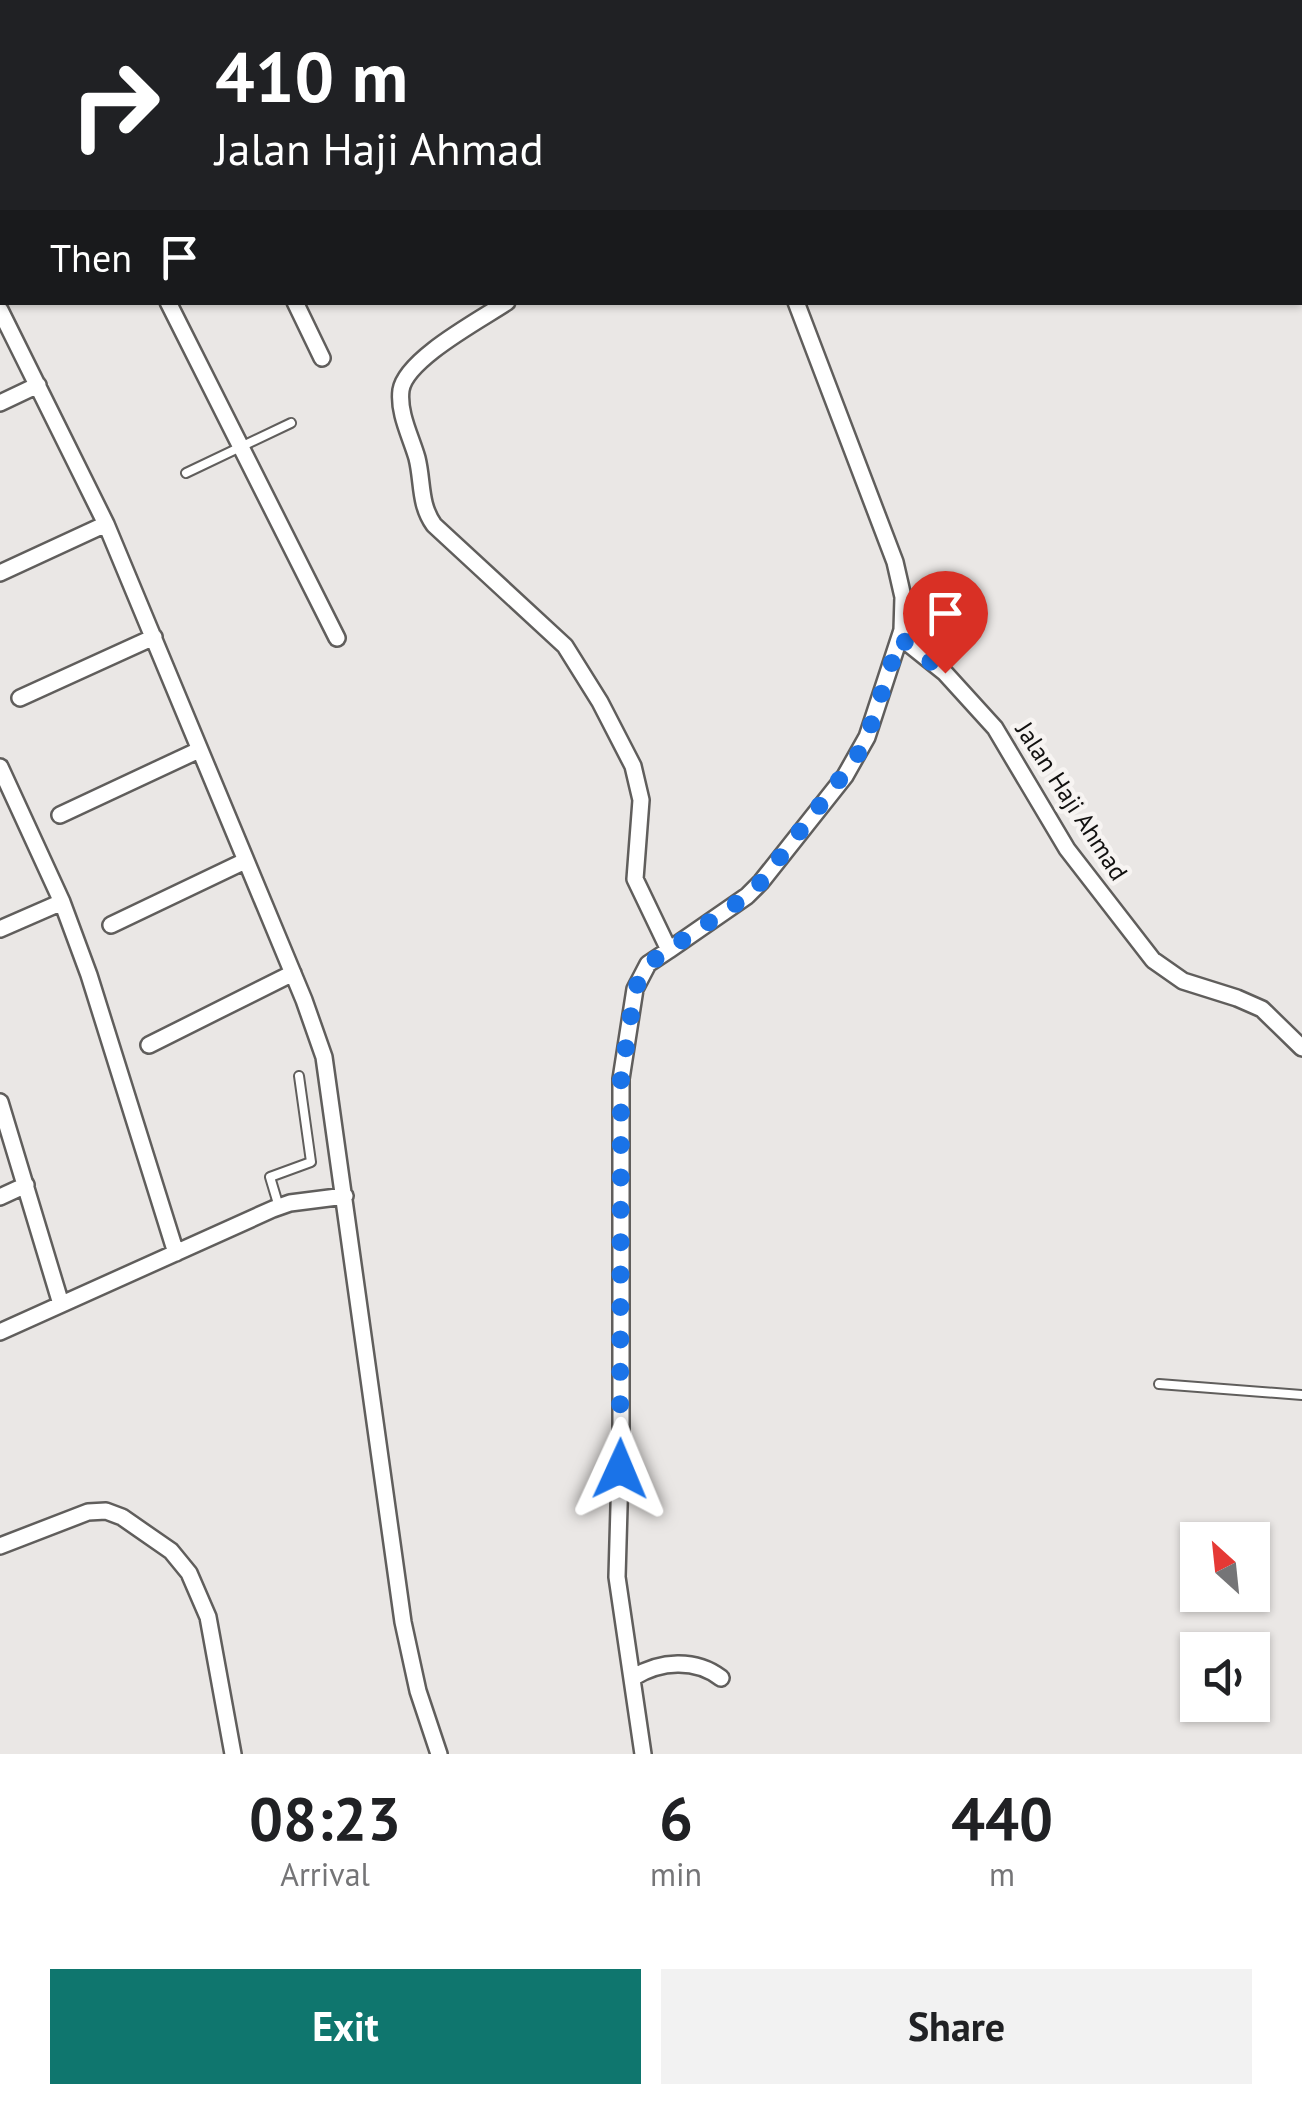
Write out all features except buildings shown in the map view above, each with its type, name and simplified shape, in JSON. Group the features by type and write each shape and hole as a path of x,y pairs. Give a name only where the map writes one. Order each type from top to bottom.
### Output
{"street":[{"path":"170,305 336,638"},
{"path":"296,305 322,358"},
{"path":"503,305 425,357 405,377 400,393 418,461 424,510 434,525 564,646 600,702 632,766 640,800 635,879 669,950"},
{"path":"644,1754 616,1577 621,1437 621,1079 635,989 648,964 747,896 761,882 845,776 867,737 900,638 903,597 895,562 797,305"},
{"path":"0,310 106,524 324,1057 403,1622 418,1691 439,1754"},
{"path":"0,403 38,386"},
{"path":"0,573 106,524"},
{"path":"20,698 154,638"},
{"name":"Jalan Haji Ahmad","path":"900,638 945,673 994,728 1067,849 1153,960 1183,981 1262,1009 1302,1048"},
{"path":"60,815 199,750"},
{"path":"0,767 62,902 89,975 176,1253"},
{"path":"110,926 246,861"},
{"path":"0,929 62,902"},
{"path":"149,1045 293,974"},
{"path":"0,1102 61,1304"},
{"path":"0,1196 26,1185"},
{"path":"0,1332 279,1207 345,1196"},
{"path":"0,1546 88,1512 106,1511 122,1517 171,1551 189,1574 208,1617 233,1754"},
{"path":"634,1677 650,1667 686,1664 720,1678"}],"lane":[{"path":"186,473 291,423"},
{"path":"279,1207 270,1177 311,1162 299,1076"},
{"path":"1159,1384 1302,1395"}],"route":[{"path":"620,1469 621,1079 635,989 648,964 747,896 761,882 845,776 867,737 900,638 945,673"}]}
